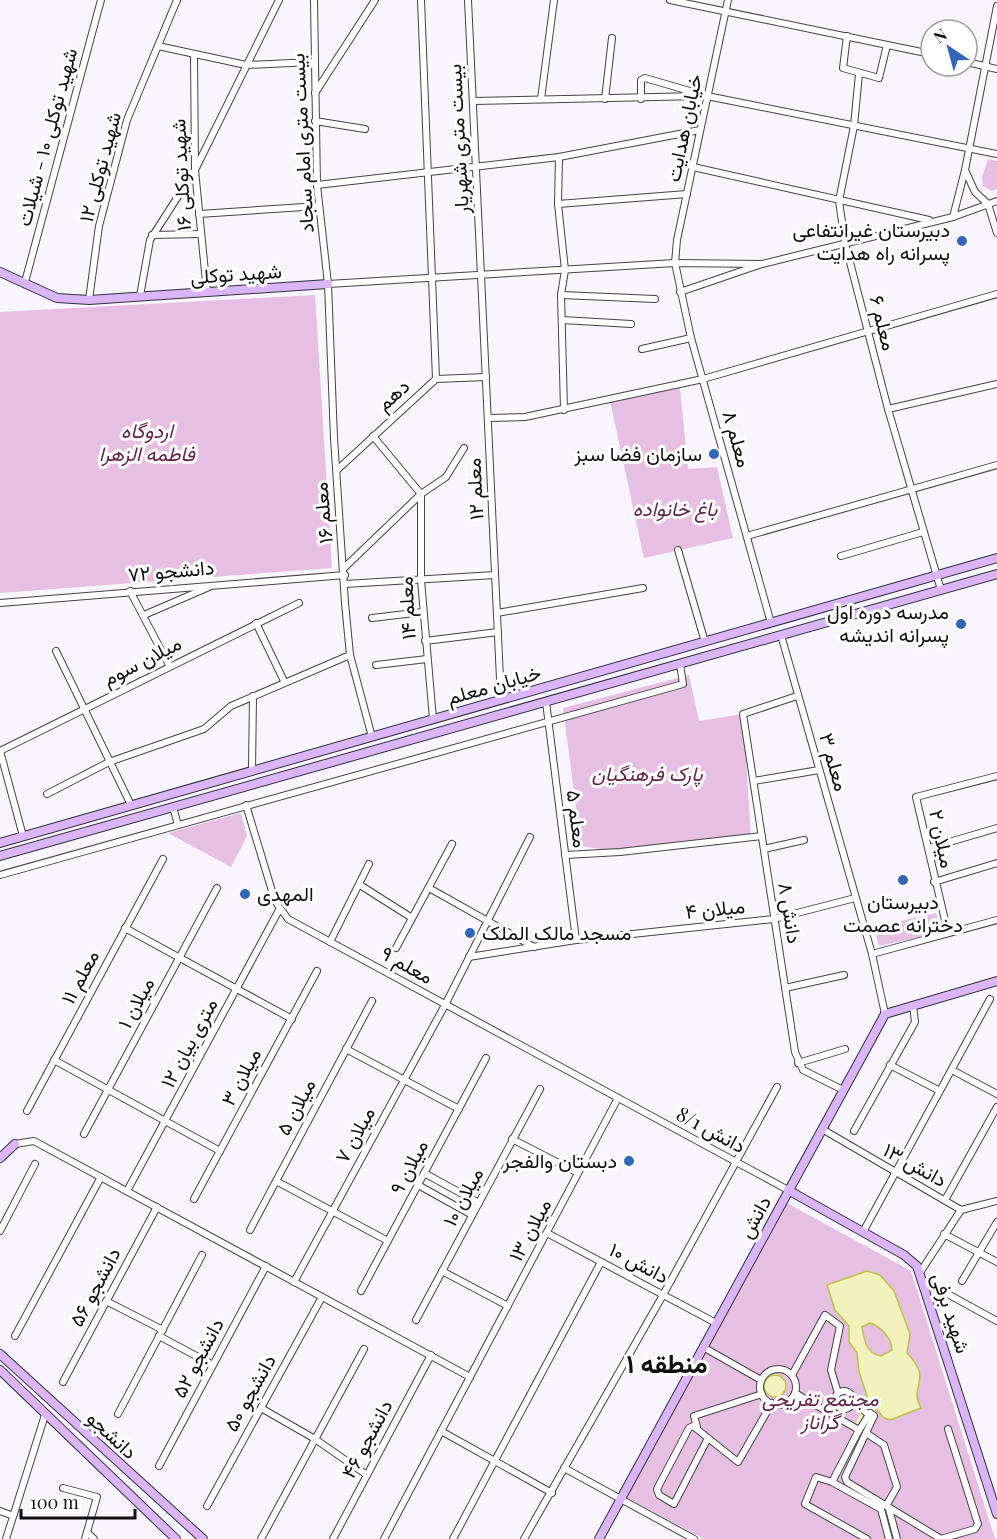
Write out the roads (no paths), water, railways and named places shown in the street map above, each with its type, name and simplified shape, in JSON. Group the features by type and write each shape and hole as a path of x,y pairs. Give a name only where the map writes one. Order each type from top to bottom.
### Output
{"main road":[{"name":"شهید توکلی","path":"0,272 57,298 88,300 328,284"},
{"name":"خیابان معلم","path":"0,843 997,558"},
{"name":"خیابان معلم","path":"0,856 997,574"},
{"path":"83,819 87,832"},
{"path":"885,1014 997,981"},
{"name":"دانش","path":"599,1539 885,1014"},
{"path":"0,1158 15,1144"},
{"name":"شهید برفی","path":"788,1190 913,1261 921,1272 997,1514"},
{"name":"دانشجو","path":"0,1354 203,1539"},
{"name":"دانشجو","path":"0,1370 177,1539"}],"street":[{"name":"شهید توکلی ۱۰ - شیلات","path":"25,282 100,0"},
{"name":"شهید توکلی ۱۲","path":"88,300 99,226 128,120 177,0"},
{"name":"بیست متری امام سجاد","path":"314,0 313,62 317,185 328,284"},
{"path":"315,93 375,0"},
{"path":"421,0 436,379"},
{"name":"بیست متری شهریار","path":"468,0 481,276"},
{"path":"541,99 555,0"},
{"path":"670,0 919,52"},
{"name":"خیابان هدایت","path":"675,263 687,194 728,0"},
{"path":"140,296 152,235 195,170 276,1"},
{"path":"953,217 965,170 997,6"},
{"path":"847,36 843,68 859,74 879,78 887,45"},
{"path":"605,99 612,38"},
{"path":"158,46 246,65 313,62"},
{"name":"شهید توکلی ۱۶","path":"194,55 195,170 207,292"},
{"path":"979,65 997,69"},
{"name":"معلم ۶","path":"859,74 854,126 839,201 845,243 888,409 935,576 941,590"},
{"path":"641,99 641,80 645,78 707,96 997,154"},
{"path":"473,101 707,96"},
{"path":"315,121 365,129"},
{"path":"317,185 559,157 700,130"},
{"path":"559,157 558,204 566,270 561,295 564,410"},
{"path":"693,167 933,221"},
{"path":"965,170 975,192 988,204 997,233"},
{"path":"558,204 687,194"},
{"path":"680,292 762,264 953,217 997,201"},
{"path":"199,214 319,206"},
{"path":"152,235 200,234"},
{"name":"شهید توکلی","path":"328,284 675,263 762,264"},
{"name":"معلم ۸","path":"675,263 691,338 771,623"},
{"name":"معلم ۱۲","path":"481,276 501,700"},
{"name":"معلم ۱۶","path":"328,284 337,470 350,655 372,737"},
{"path":"488,417 525,417 703,379 997,294"},
{"path":"561,295 655,299"},
{"path":"562,320 632,324"},
{"path":"642,349 691,338"},
{"name":"دهم","path":"337,470 436,379 486,377"},
{"path":"888,409 997,384"},
{"path":"373,436 421,494"},
{"path":"345,571 421,494 446,477 464,448"},
{"path":"747,536 997,465"},
{"name":"معلم ۱۴","path":"421,494 421,580 433,719"},
{"path":"841,556 923,532"},
{"path":"678,550 705,642"},
{"name":"دانشجو ۷۲","path":"0,603 345,571"},
{"path":"345,584 495,575"},
{"path":"144,615 216,584"},
{"path":"497,613 643,588"},
{"path":"130,591 169,665"},
{"name":"میلان سوم","path":"0,751 169,665 299,603"},
{"path":"372,618 423,612"},
{"path":"256,623 284,681"},
{"path":"425,641 498,632"},
{"name":"معلم ۳","path":"781,635 872,954 885,1014"},
{"path":"56,651 131,806"},
{"path":"47,794 110,762 204,729 231,706 284,681 350,655"},
{"path":"376,665 427,659"},
{"path":"0,875 683,684 680,664"},
{"path":"252,771 253,696"},
{"name":"دانش ۸","path":"797,696 743,714 798,1063"},
{"name":"معلم ۵","path":"546,702 576,940"},
{"path":"0,751 23,836"},
{"path":"754,781 819,770"},
{"name":"میلان ۲","path":"948,933 934,882 929,848 916,797 997,776"},
{"path":"246,805 279,910"},
{"path":"173,807 178,825"},
{"path":"929,848 997,828"},
{"path":"565,855 620,852 762,836"},
{"path":"488,921 530,837"},
{"path":"764,849 804,840"},
{"path":"396,948 452,843"},
{"name":"معلم ۱۱","path":"27,1111 162,859"},
{"path":"934,882 997,863"},
{"path":"330,942 369,864"},
{"path":"360,885 412,918"},
{"name":"میلان ۱","path":"84,1134 218,888"},
{"path":"429,888 534,947"},
{"name":"میلان ۴","path":"469,957 576,940 774,919 855,898"},
{"name":"معلم ۹","path":"279,910 288,919 618,1098"},
{"name":"۱۲ متری بیان","path":"127,1191 279,910"},
{"path":"872,954 997,920"},
{"name":"میلان ۷","path":"294,1282 445,1005 488,921"},
{"path":"125,928 292,1019"},
{"name":"میلان ۳","path":"194,1199 317,971"},
{"path":"785,988 844,975"},
{"path":"863,1232 990,999"},
{"name":"میلان ۵","path":"250,1230 372,1001"},
{"path":"854,1131 915,1022 913,1005"},
{"path":"346,1049 459,1109"},
{"path":"843,1090 803,1070 798,1063 845,1049"},
{"name":"میلان ۹","path":"361,1291 486,1058"},
{"path":"54,1060 220,1151"},
{"path":"890,1065 940,1091"},
{"path":"952,1070 997,1094"},
{"path":"524,1539 663,1295 777,1086"},
{"name":"میلان ۱۰","path":"416,1320 540,1089"},
{"name":"دانش 8/1","path":"618,1098 788,1190"},
{"name":"میلان ۱۳","path":"384,1539 618,1098"},
{"path":"945,1200 997,1107"},
{"name":"دانش ۱۳","path":"822,1130 961,1210 997,1201"},
{"path":"512,1139 578,1173"},
{"path":"15,1144 34,1141 470,1377"},
{"path":"0,1230 35,1164"},
{"path":"424,1173 479,1203"},
{"path":"15,1336 101,1177"},
{"path":"276,1181 388,1241"},
{"path":"418,1185 472,1215"},
{"name":"دانشجو ۵۶","path":"63,1382 157,1207"},
{"path":"921,1272 961,1210"},
{"path":"962,1281 997,1222"},
{"name":"دانش ۱۰","path":"547,1233 716,1323"},
{"path":"944,1234 997,1262"},
{"path":"118,1414 202,1255"},
{"path":"453,1539 601,1262"},
{"name":"دانشجو ۵۲","path":"159,1466 266,1266"},
{"path":"442,1271 508,1306"},
{"path":"924,1281 997,1321"},
{"name":"دانشجو ۵۰","path":"207,1506 322,1296"},
{"path":"106,1301 213,1365"},
{"path":"792,1375 825,1315 840,1326 831,1370 838,1393 835,1402 840,1409 847,1409 853,1402"},
{"path":"703,1347 762,1380"},
{"path":"261,1539 364,1349"},
{"name":"دانشجو ۴۶","path":"333,1539 431,1355"},
{"path":"782,1369 792,1375 795,1380 795,1393 783,1404 772,1403 762,1394 762,1380 770,1371 782,1369"},
{"path":"838,1393 849,1392 853,1402 874,1416 845,1480 941,1539 975,1529 978,1524 948,1429"},
{"path":"795,1393 857,1429 856,1435"},
{"path":"762,1394 694,1416 697,1427 738,1462 772,1403"},
{"path":"261,1408 315,1439 367,1475"},
{"path":"832,1482 868,1414"},
{"path":"6,1539 45,1415"},
{"path":"697,1427 690,1428 657,1489 658,1495 674,1504 708,1438"},
{"path":"441,1431 495,1459 552,1493"},
{"path":"866,1433 884,1445 897,1486 888,1508 897,1539"},
{"path":"564,1468 694,1539"},
{"path":"867,1539 805,1504 816,1477 832,1482 881,1509 890,1539"},
{"path":"63,1488 98,1497 86,1536 94,1539"},
{"path":"0,1511 12,1515"}],"waterway":[{"path":"856,1432 866,1411 873,1406"}],"place":[{"name":"دبیرستان غیرانتفاعی پسرانه راه هدایت","path":"962,241"},
{"name":"سازمان فضا سبز","path":"714,454"},
{"name":"مدرسه دوره اول پسرانه اندیشه","path":"961,624"},
{"name":"دبیرستان دخترانه عصمت","path":"903,880"},
{"name":"المهدی","path":"245,894"},
{"name":"مسجد مالک الملک","path":"470,933"},
{"name":"دبستان والفجر","path":"629,1161"}],"district":[{"name":"منطقه ۱","path":"667,1364"}],"park label":[{"name":"اردوگاه فاطمه الزهرا","path":"147,442"},
{"name":"باغ خانواده","path":"675,509"},
{"name":"پارک فرهنگیان","path":"647,774"},
{"name":"مجتمع تفریحی گراناز","path":"820,1410"}]}
